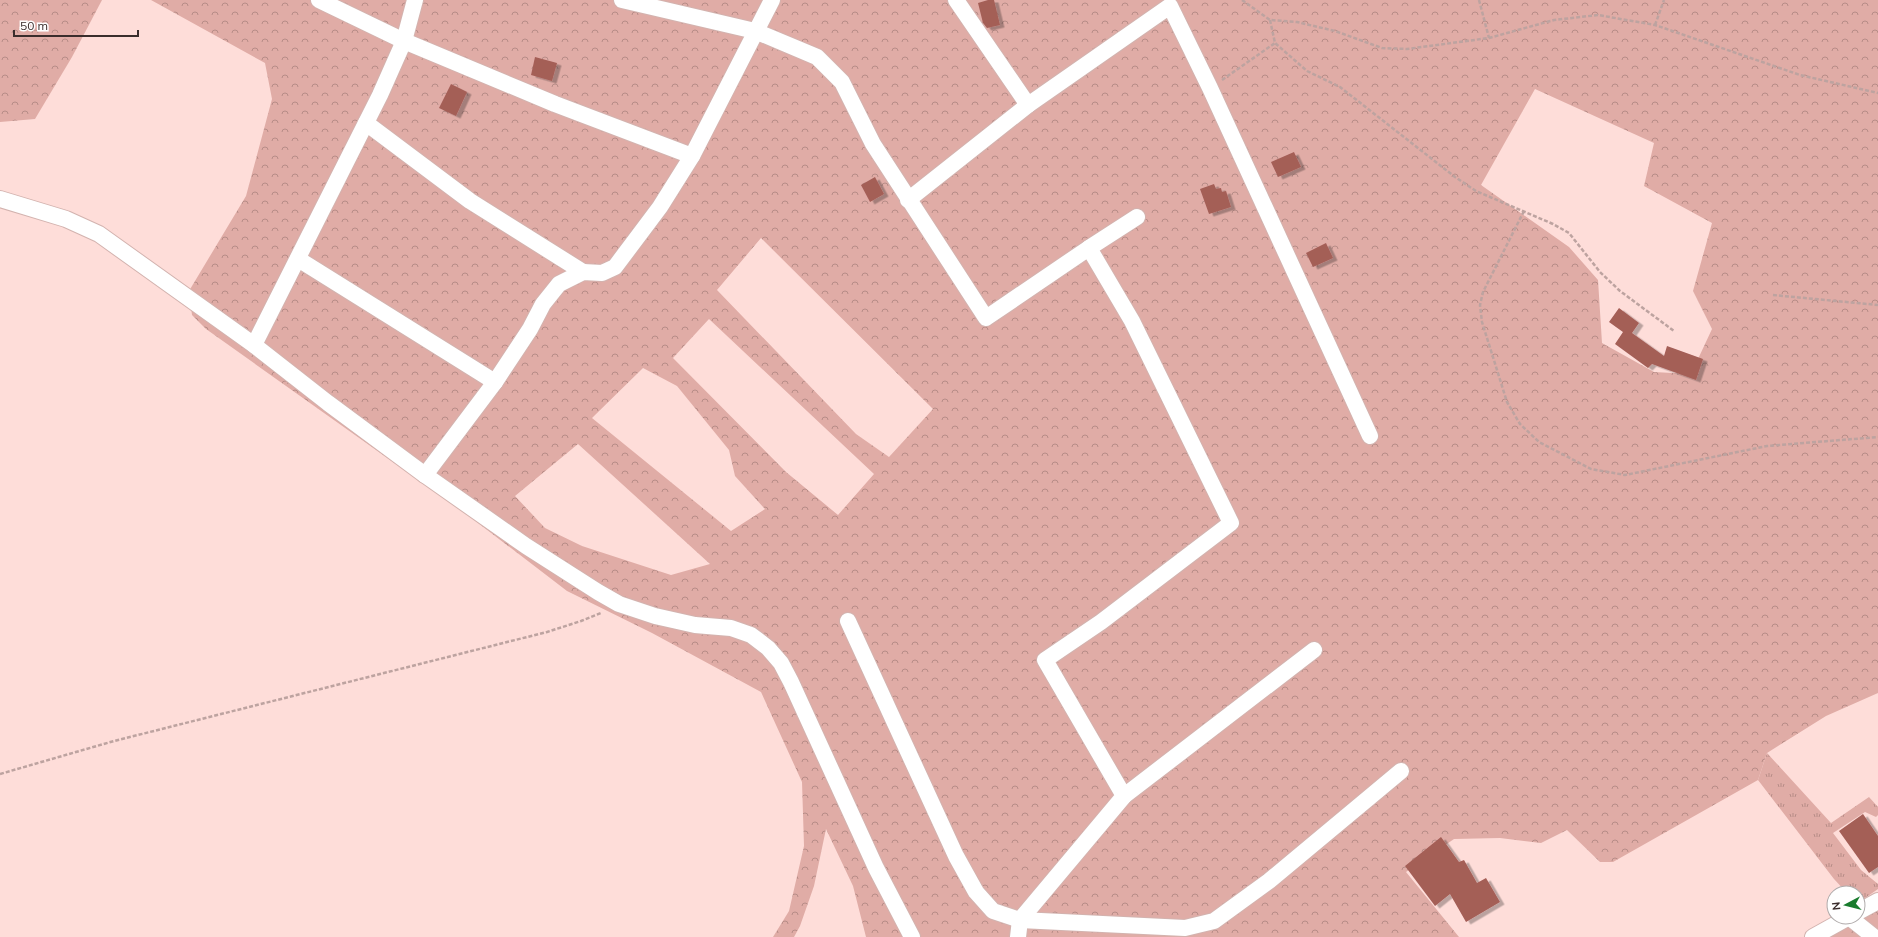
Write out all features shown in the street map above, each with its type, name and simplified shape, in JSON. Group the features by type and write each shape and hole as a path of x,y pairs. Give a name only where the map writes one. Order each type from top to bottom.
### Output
{"street":[{"path":"319,0 404,42 555,104 692,156"},
{"path":"254,345 366,123 404,42 415,0"},
{"path":"622,0 755,31 817,57 842,82 873,144 986,318 1137,217"},
{"path":"425,474 495,382 530,329 543,304 558,284 583,272 602,273 615,267 660,207 692,156 772,0"},
{"path":"956,0 1028,105"},
{"path":"908,200 1028,105 1170,6 1210,88 1370,436"},
{"path":"366,123 470,201 583,272"},
{"path":"0,199 66,219 99,234 254,345 328,403 526,546 619,604 655,616 695,625 732,628 751,635 768,648 781,663 791,682 876,868 912,937"},
{"path":"1089,248 1132,321 1231,523 1101,622 1045,660 1124,796"},
{"path":"298,259 495,382"},
{"path":"848,621 956,856 976,892 993,911 1020,920 1185,928 1214,921 1269,881 1401,771"},
{"path":"1018,937 1020,920 1124,796 1314,650"},
{"path":"1866,908 1878,901"},
{"path":"1813,937 1835,925"},
{"path":"1859,925 1874,937"}],"path":[{"path":"1242,0 1270,20 1297,22 1335,31 1382,48 1407,49 1488,38 1554,20 1598,15 1655,25 1800,75 1878,93"},
{"path":"1479,0 1488,38"},
{"path":"1655,25 1664,0"},
{"path":"1270,20 1275,42 1307,71 1340,87 1424,151 1455,177 1476,191 1569,233 1600,272 1620,291 1674,331"},
{"path":"1210,88 1275,42"},
{"path":"1524,212 1483,292 1480,305 1482,322 1507,402 1520,424 1539,442 1591,469 1625,475 1767,446 1878,437"},
{"path":"1773,295 1878,304"},
{"path":"0,774 121,739 547,632 581,621 619,604"}],"green space":[{"path":"0,0 102,0 72,57 35,119 0,122"},
{"path":"151,0 1878,0 1878,693 1826,716 1767,753 1758,780 1613,862 1600,862 1567,830 1541,843 1500,838 1454,839 1406,872 1459,937 866,937 853,886 826,829 814,886 800,926 794,937 773,937 789,911 804,846 802,782 761,692 652,633 567,591 469,516 206,329 192,315 189,291 246,196 272,99 265,63","holes":["1535,89 1654,143 1644,186 1712,223 1693,291 1712,329 1691,374 1654,372 1602,343 1598,280 1569,247 1481,185","761,238 933,409 889,457 856,434 717,290","709,319 874,474 838,515 786,472 673,358","643,368 677,386 729,450 735,476 765,509 731,531 592,418","578,444 710,564 671,575 582,546 545,528 515,496"]},
{"path":"1767,753 1831,823 1869,797 1878,807 1878,815 1876,817 1865,812 1833,833 1861,870 1878,884 1878,889 1866,897 1866,885 1840,885 1758,780"},
{"path":"1878,906 1878,937 1829,937 1848,925 1866,925 1866,914"}],"building":[{"path":"994,0 1000,25 987,28 983,23 978,3"},
{"path":"535,57 557,63 552,81 531,75"},
{"path":"451,84 467,92 456,116 439,108"},
{"path":"1294,152 1301,167 1278,177 1271,162"},
{"path":"875,177 884,194 870,202 861,185"},
{"path":"1214,184 1216,189 1221,188 1222,192 1226,191 1231,207 1209,214 1200,189"},
{"path":"1326,243 1333,258 1313,267 1306,253"},
{"path":"1619,308 1639,323 1632,333 1664,356 1667,346 1703,359 1696,380 1652,364 1648,368 1615,344 1623,332 1609,322"},
{"path":"1863,814 1878,836 1878,867 1869,873 1839,831"},
{"path":"1441,837 1459,862 1464,860 1477,883 1486,878 1500,902 1466,922 1450,894 1435,906 1405,866"}]}
